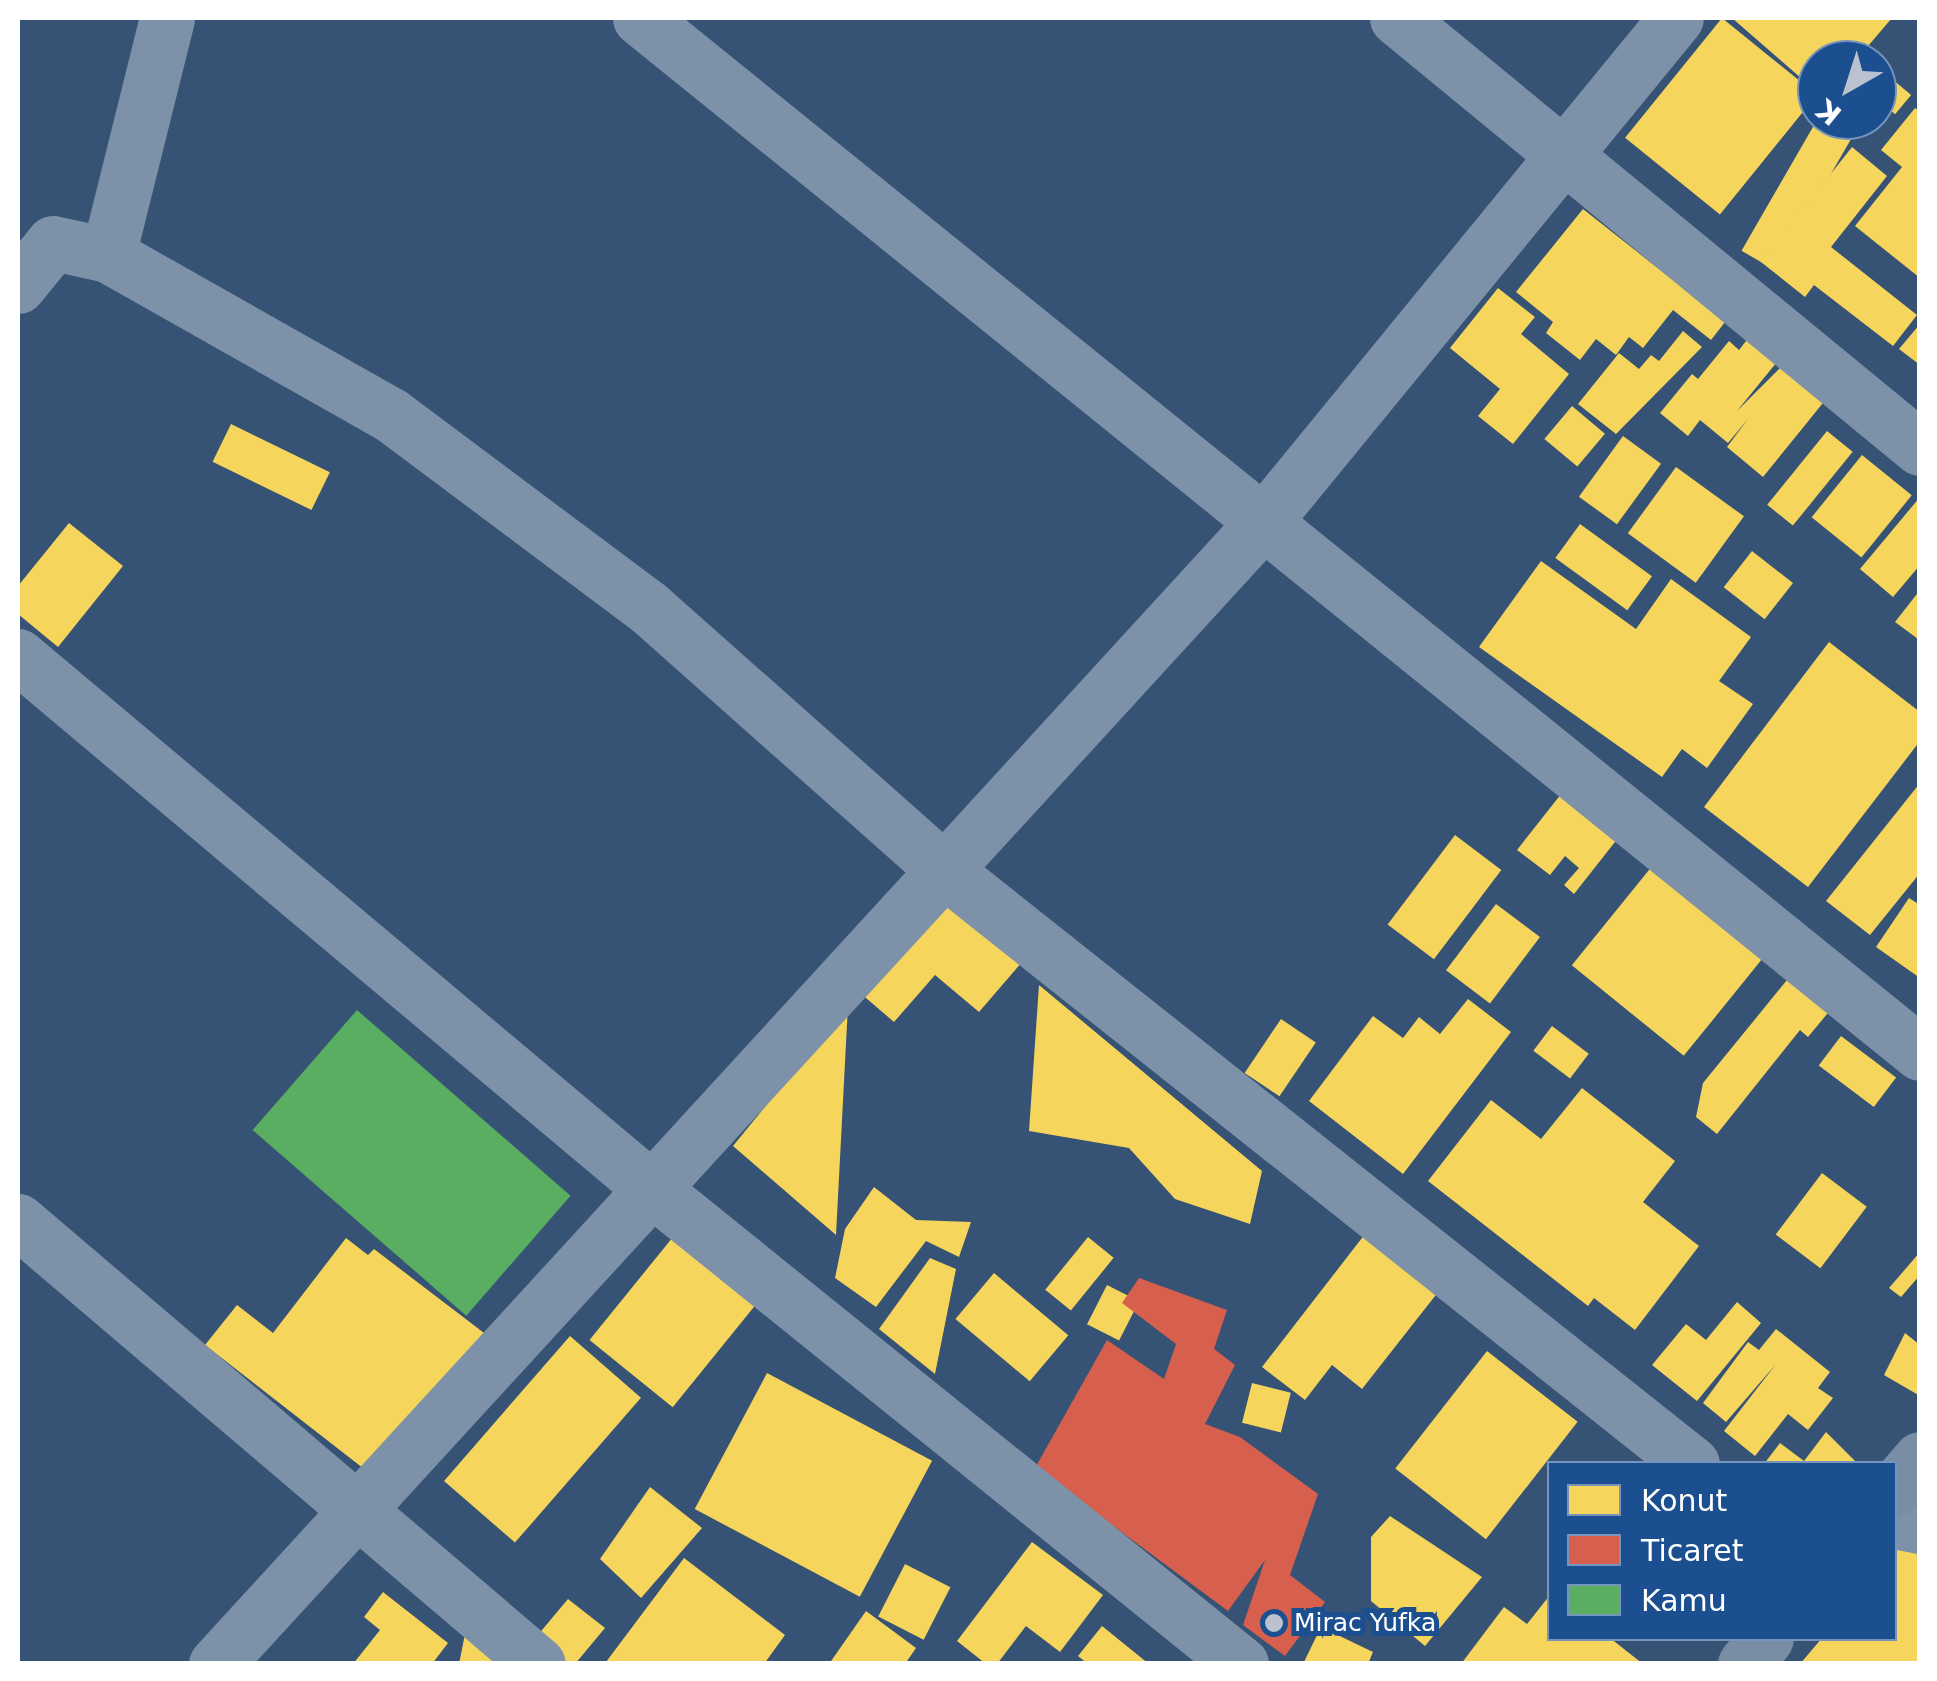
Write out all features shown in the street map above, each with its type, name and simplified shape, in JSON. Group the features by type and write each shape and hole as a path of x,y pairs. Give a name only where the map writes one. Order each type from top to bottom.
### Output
{"main road":[{"path":"1897,1486 1920,1460"},
{"path":"1745,1664 1764,1641"}],"street":[{"path":"108,255 168,18"},
{"path":"640,18 1920,1052"},
{"path":"1397,18 1920,448"},
{"path":"216,1664 1264,521 1676,18"},
{"path":"18,286 53,243 108,255 392,415 649,608 944,870 1688,1461"},
{"path":"18,656 652,1189 1240,1664"},
{"path":"18,1221 538,1664"}],"building: Konut":[{"path":"1722,18 1797,79 1797,119 1720,214 1625,138"},
{"path":"1732,18 1892,18 1873,40 1797,40 1797,75"},
{"path":"1897,83 1911,95 1897,112"},
{"path":"1915,108 1920,112 1920,278 1855,226 1902,167 1881,150 1889,140 1897,140 1897,130"},
{"path":"1805,140 1850,140 1775,270 1742,251"},
{"path":"1852,147 1887,176 1831,247 1917,315 1893,346 1814,285 1805,297 1761,262"},
{"path":"1583,209 1688,292 1732,313 1711,340 1673,310 1643,348 1629,337 1616,355 1596,339 1580,360 1546,333 1553,322 1516,292"},
{"path":"1498,288 1535,317 1521,334 1569,374 1513,444 1478,416 1500,389 1450,348"},
{"path":"1761,322 1790,346 1737,411 1789,359 1831,393 1763,477 1727,447 1748,419 1728,443 1700,420 1688,436 1660,413 1692,374 1698,379 1729,341 1739,350"},
{"path":"1920,324 1920,365 1899,349"},
{"path":"1683,331 1702,347 1616,434 1578,404 1619,353 1639,369 1651,355 1659,361"},
{"path":"1572,406 1605,434 1577,467 1544,439"},
{"path":"231,424 330,472 311,510 213,462"},
{"path":"1827,431 1853,452 1793,526 1767,505"},
{"path":"1623,436 1661,464 1617,524 1579,497"},
{"path":"1862,455 1912,495 1861,557 1812,517"},
{"path":"1676,467 1744,516 1696,583 1628,533"},
{"path":"1920,497 1920,565 1893,597 1860,569"},
{"path":"69,523 123,566 58,647 18,614 18,586"},
{"path":"1580,524 1652,576 1627,610 1555,558"},
{"path":"1752,551 1793,583 1765,619 1724,587"},
{"path":"1541,561 1636,629 1671,579 1751,637 1719,681 1753,704 1707,768 1682,749 1662,777 1479,647"},
{"path":"1920,590 1920,637 1918,639 1895,622"},
{"path":"1829,642 1920,712 1920,741 1808,887 1704,807"},
{"path":"1920,783 1920,873 1870,935 1826,901"},
{"path":"1569,784 1626,828 1574,894 1564,885 1579,868 1565,856 1550,875 1517,850"},
{"path":"1455,835 1501,870 1434,959 1388,924"},
{"path":"1653,865 1765,956 1684,1056 1572,965"},
{"path":"948,873 1035,947 979,1012 935,975 894,1022 859,992"},
{"path":"1909,898 1920,905 1920,978 1876,947"},
{"path":"1496,904 1540,937 1490,1003 1446,970"},
{"path":"1796,969 1837,1002 1808,1037 1800,1030 1717,1134 1696,1117 1703,1083"},
{"path":"1039,985 1262,1171 1250,1224 1175,1199 1129,1148 1029,1131"},
{"path":"1468,999 1511,1032 1403,1174 1309,1101 1373,1016 1403,1038 1419,1017 1440,1034"},
{"path":"848,1005 836,1235 733,1146"},
{"path":"1281,1019 1316,1042 1279,1096 1245,1073"},
{"path":"1552,1026 1589,1054 1570,1078 1533,1051"},
{"path":"1841,1036 1896,1078 1874,1107 1819,1066"},
{"path":"1582,1088 1675,1161 1643,1202 1699,1246 1635,1330 1594,1298 1588,1306 1428,1181 1491,1100 1541,1139"},
{"path":"1822,1173 1867,1207 1820,1268 1776,1234"},
{"path":"874,1187 916,1220 971,1222 959,1257 926,1241 876,1307 835,1278 845,1229"},
{"path":"1372,1225 1446,1282 1362,1389 1332,1365 1305,1400 1262,1367"},
{"path":"677,1232 760,1299 673,1407 590,1340"},
{"path":"1088,1237 1114,1258 1071,1311 1045,1290"},
{"path":"346,1238 368,1255 374,1249 488,1336 377,1479 205,1345 237,1305 273,1333"},
{"path":"1920,1252 1920,1275 1901,1297 1889,1288"},
{"path":"930,1258 956,1269 935,1374 879,1329"},
{"path":"994,1273 1068,1335 1030,1381 955,1319"},
{"path":"1107,1285 1139,1301 1119,1341 1087,1324"},
{"path":"1737,1302 1761,1323 1697,1401 1652,1365 1686,1324 1706,1340"},
{"path":"1776,1329 1830,1372 1818,1388 1833,1398 1808,1430 1788,1414 1755,1456 1724,1431 1776,1364 1726,1422 1703,1403 1748,1342 1759,1350"},
{"path":"1905,1333 1920,1345 1920,1396 1884,1375"},
{"path":"570,1336 641,1398 515,1543 444,1481"},
{"path":"1487,1351 1578,1422 1486,1539 1395,1468"},
{"path":"767,1373 932,1461 860,1597 695,1509"},
{"path":"1252,1383 1291,1393 1281,1432 1242,1423"},
{"path":"1826,1432 1855,1461 1804,1461"},
{"path":"1780,1443 1804,1461 1766,1461"},
{"path":"650,1487 702,1528 641,1598 600,1559"},
{"path":"1390,1516 1482,1577 1425,1646 1371,1601 1371,1537"},
{"path":"1920,1525 1920,1664 1800,1664 1819,1641 1897,1641 1897,1551"},
{"path":"1032,1542 1103,1595 1060,1652 1026,1626 997,1664 986,1664 957,1641"},
{"path":"684,1558 785,1635 764,1664 606,1662"},
{"path":"905,1564 950,1587 924,1640 878,1617"},
{"path":"383,1592 448,1643 432,1664 353,1664 380,1630 364,1617"},
{"path":"568,1599 605,1628 575,1664 558,1664 532,1642"},
{"path":"1547,1599 1547,1641 1614,1641 1643,1664 1461,1664 1504,1607 1527,1624"},
{"path":"866,1611 916,1648 905,1664 829,1664"},
{"path":"1102,1626 1149,1664 1088,1664 1078,1656"},
{"path":"1321,1627 1373,1652 1368,1664 1303,1664"},
{"path":"466,1629 511,1664 459,1664"}],"building: Ticaret":[{"path":"1139,1278 1227,1310 1214,1349 1235,1365 1205,1424 1240,1437 1318,1494 1290,1575 1325,1602 1285,1656 1243,1625 1265,1560 1228,1611 1035,1468 1107,1340 1164,1379 1176,1344 1122,1303"}],"building: Kamu":[{"path":"357,1010 571,1196 466,1316 253,1130"}],"place":[{"name":"Mirac Yufka","path":"1274,1623"}]}
